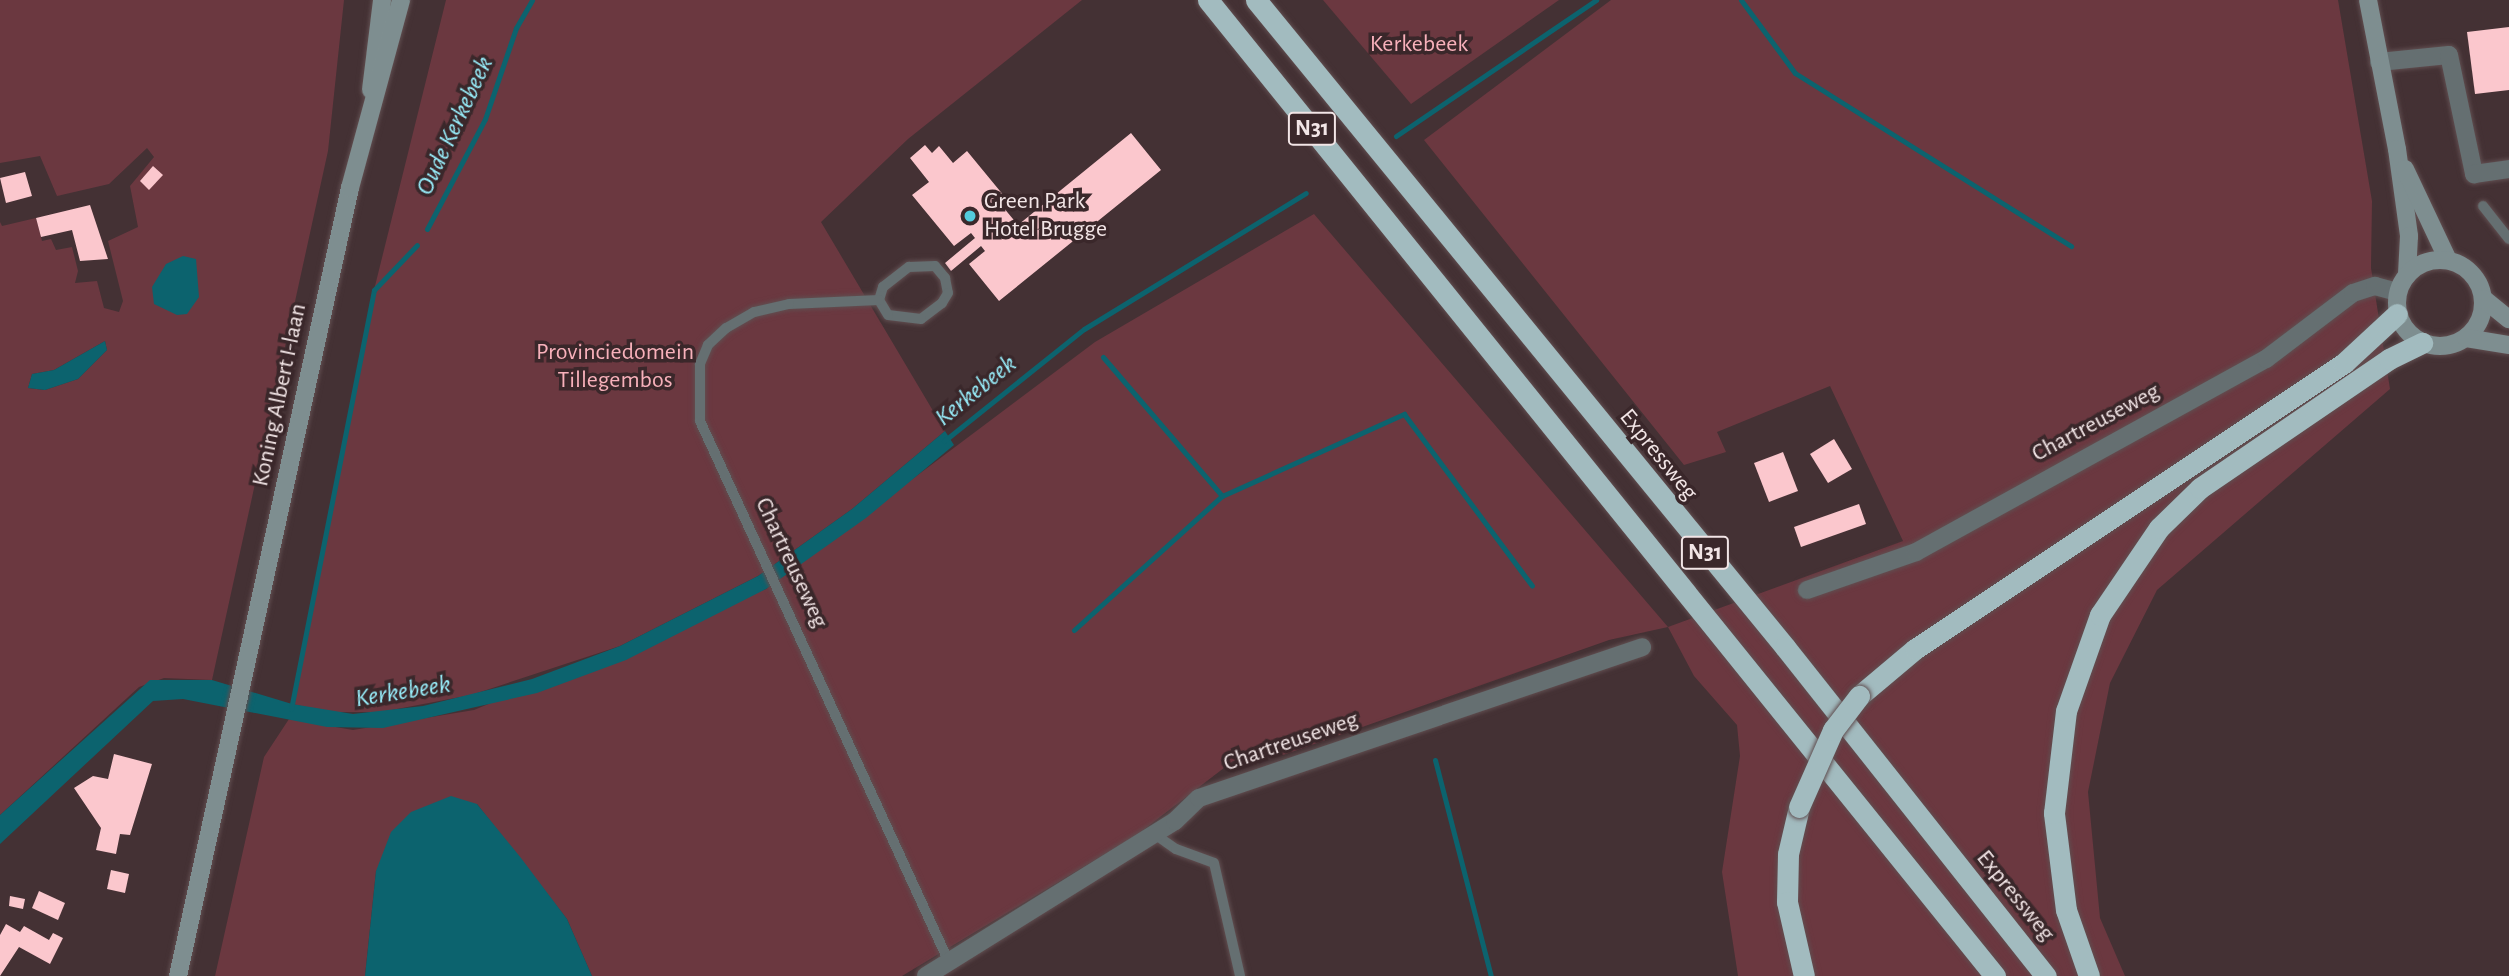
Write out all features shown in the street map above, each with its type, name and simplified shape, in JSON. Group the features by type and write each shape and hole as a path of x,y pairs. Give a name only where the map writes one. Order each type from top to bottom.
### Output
{"highway":[{"name":"N31","path":"1209,0 1994,976"},
{"name":"Expressweg","path":"1256,0 1785,647 2046,976"},
{"path":"1804,976 1787,902 1788,854 1799,807 1833,730 1859,696 1915,649 2344,363 2397,303"},
{"path":"2089,976 2066,910 2054,813 2066,711 2100,615 2160,528 2200,488 2389,359 2422,343"}],"main road":[{"name":"Koning Albert I-laan","path":"370,111 382,0"},
{"name":"Koning Albert I-laan","path":"178,976 370,111 401,0"},
{"path":"2368,0 2397,149 2409,236 2406,275 2397,303 2422,343 2441,347 2466,338 2509,345"},
{"path":"2397,149 2448,260 2472,274 2484,299 2509,319"},
{"path":"2406,275 2418,265 2448,260"},
{"path":"2466,338 2482,314 2484,299"}],"street":[{"path":"2379,62 2449,55 2474,174 2509,169"},
{"name":"Chartreuseweg","path":"1807,590 1916,552 2266,359 2353,293 2375,286 2397,303"},
{"name":"Chartreuseweg","path":"926,976 1153,833 1199,798 1642,647"}],"lane":[{"path":"2483,206 2509,239"},
{"path":"934,266 945,278 948,293 942,303 921,319 888,315 879,300 883,287 909,267 934,266"},
{"name":"Chartreuseweg","path":"879,300 789,304 754,312 726,328 708,345 700,364 700,421 949,961"},
{"path":"1153,833 1176,849 1213,863 1240,976"}],"green space":[{"path":"0,0 344,0 328,151 212,680 164,678 139,687 0,815 0,222 2,226 36,218 42,241 51,239 56,250 72,247 78,271 75,283 97,281 104,308 119,312 123,301 108,241 138,227 130,186 154,157 147,148 109,184 57,196 40,156 0,163","holes":["105,341 107,350 78,379 45,390 28,388 32,374 54,370"]},
{"name":"Provinciedomein Tillegembos","path":"446,0 1082,0 908,139 821,222 945,431 852,509 758,576 620,646 471,695 381,712 329,712 292,704 374,290"},
{"name":"Kerkebeek","path":"1323,0 1559,0 1411,104"},
{"path":"1611,0 2338,0 2372,201 2371,268 2390,389 2157,590 2110,683 2088,792 2100,918 2125,976 1738,976 1722,872 1740,756 1737,725 1694,676 1668,627 1903,541 1830,386 1717,432 1726,452 1684,465 1424,140"},
{"path":"1314,214 1668,627 1609,640 1283,755 1233,761 1138,834 902,976 592,976 567,919 477,804 376,871 365,976 215,976 264,757 289,719 353,730 474,710 766,589 1095,342"}],"water":[{"path":"183,256 196,259 199,297 187,314 177,315 154,304 152,287 166,264"},
{"path":"105,341 107,350 78,379 45,390 28,388 32,374 54,370"},
{"path":"945,431 954,445 866,518 766,589 626,660 537,693 383,728 327,727 183,699 153,701 0,844 0,815 150,680 212,680 292,704 353,714 423,706 532,679 620,646 758,576 852,509"},
{"path":"451,796 477,804 521,858 567,919 592,976 365,976 376,871 391,832 411,812"}],"building":[{"path":"2509,27 2509,90 2475,94 2467,32"},
{"name":"Green Park Hotel Brugge","path":"1131,133 1161,170 999,301 969,264 985,251 981,246 951,271 945,263 975,238 971,233 954,246 912,195 929,182 910,158 925,145 932,153 939,146 953,163 967,151 1009,202 1003,207 1018,225"},
{"path":"153,166 163,175 149,190 140,181"},
{"path":"25,172 32,196 6,203 0,178"},
{"path":"90,205 108,259 80,261 72,230 41,237 36,218"},
{"path":"1834,439 1852,469 1828,483 1810,454"},
{"path":"1783,452 1798,491 1769,502 1754,463"},
{"path":"1859,504 1866,524 1801,547 1794,527"},
{"path":"114,754 152,764 130,835 120,834 116,854 96,850 101,828 74,788 93,776 108,779"},
{"path":"111,870 129,874 125,893 107,889"},
{"path":"39,891 65,903 58,920 32,908"},
{"path":"10,896 25,899 23,909 9,906"},
{"path":"6,924 20,932 24,926 49,940 53,933 63,938 50,964 19,947 0,976 0,935"}],"waterway":[{"name":"Oude Kerkebeek","path":"427,229 485,119 516,28 532,0"},
{"name":"Kerkebeek","path":"1396,136 1596,0"},
{"path":"1741,0 1795,73 2071,246"},
{"name":"Kerkebeek","path":"944,441 1084,329 1306,193"},
{"path":"291,709 374,290 417,245"},
{"path":"1103,357 1222,496"},
{"path":"1074,630 1222,496 1404,414 1532,586"},
{"path":"1435,760 1491,976"}],"place":[{"name":"Green Park Hotel Brugge","path":"970,216"}]}
